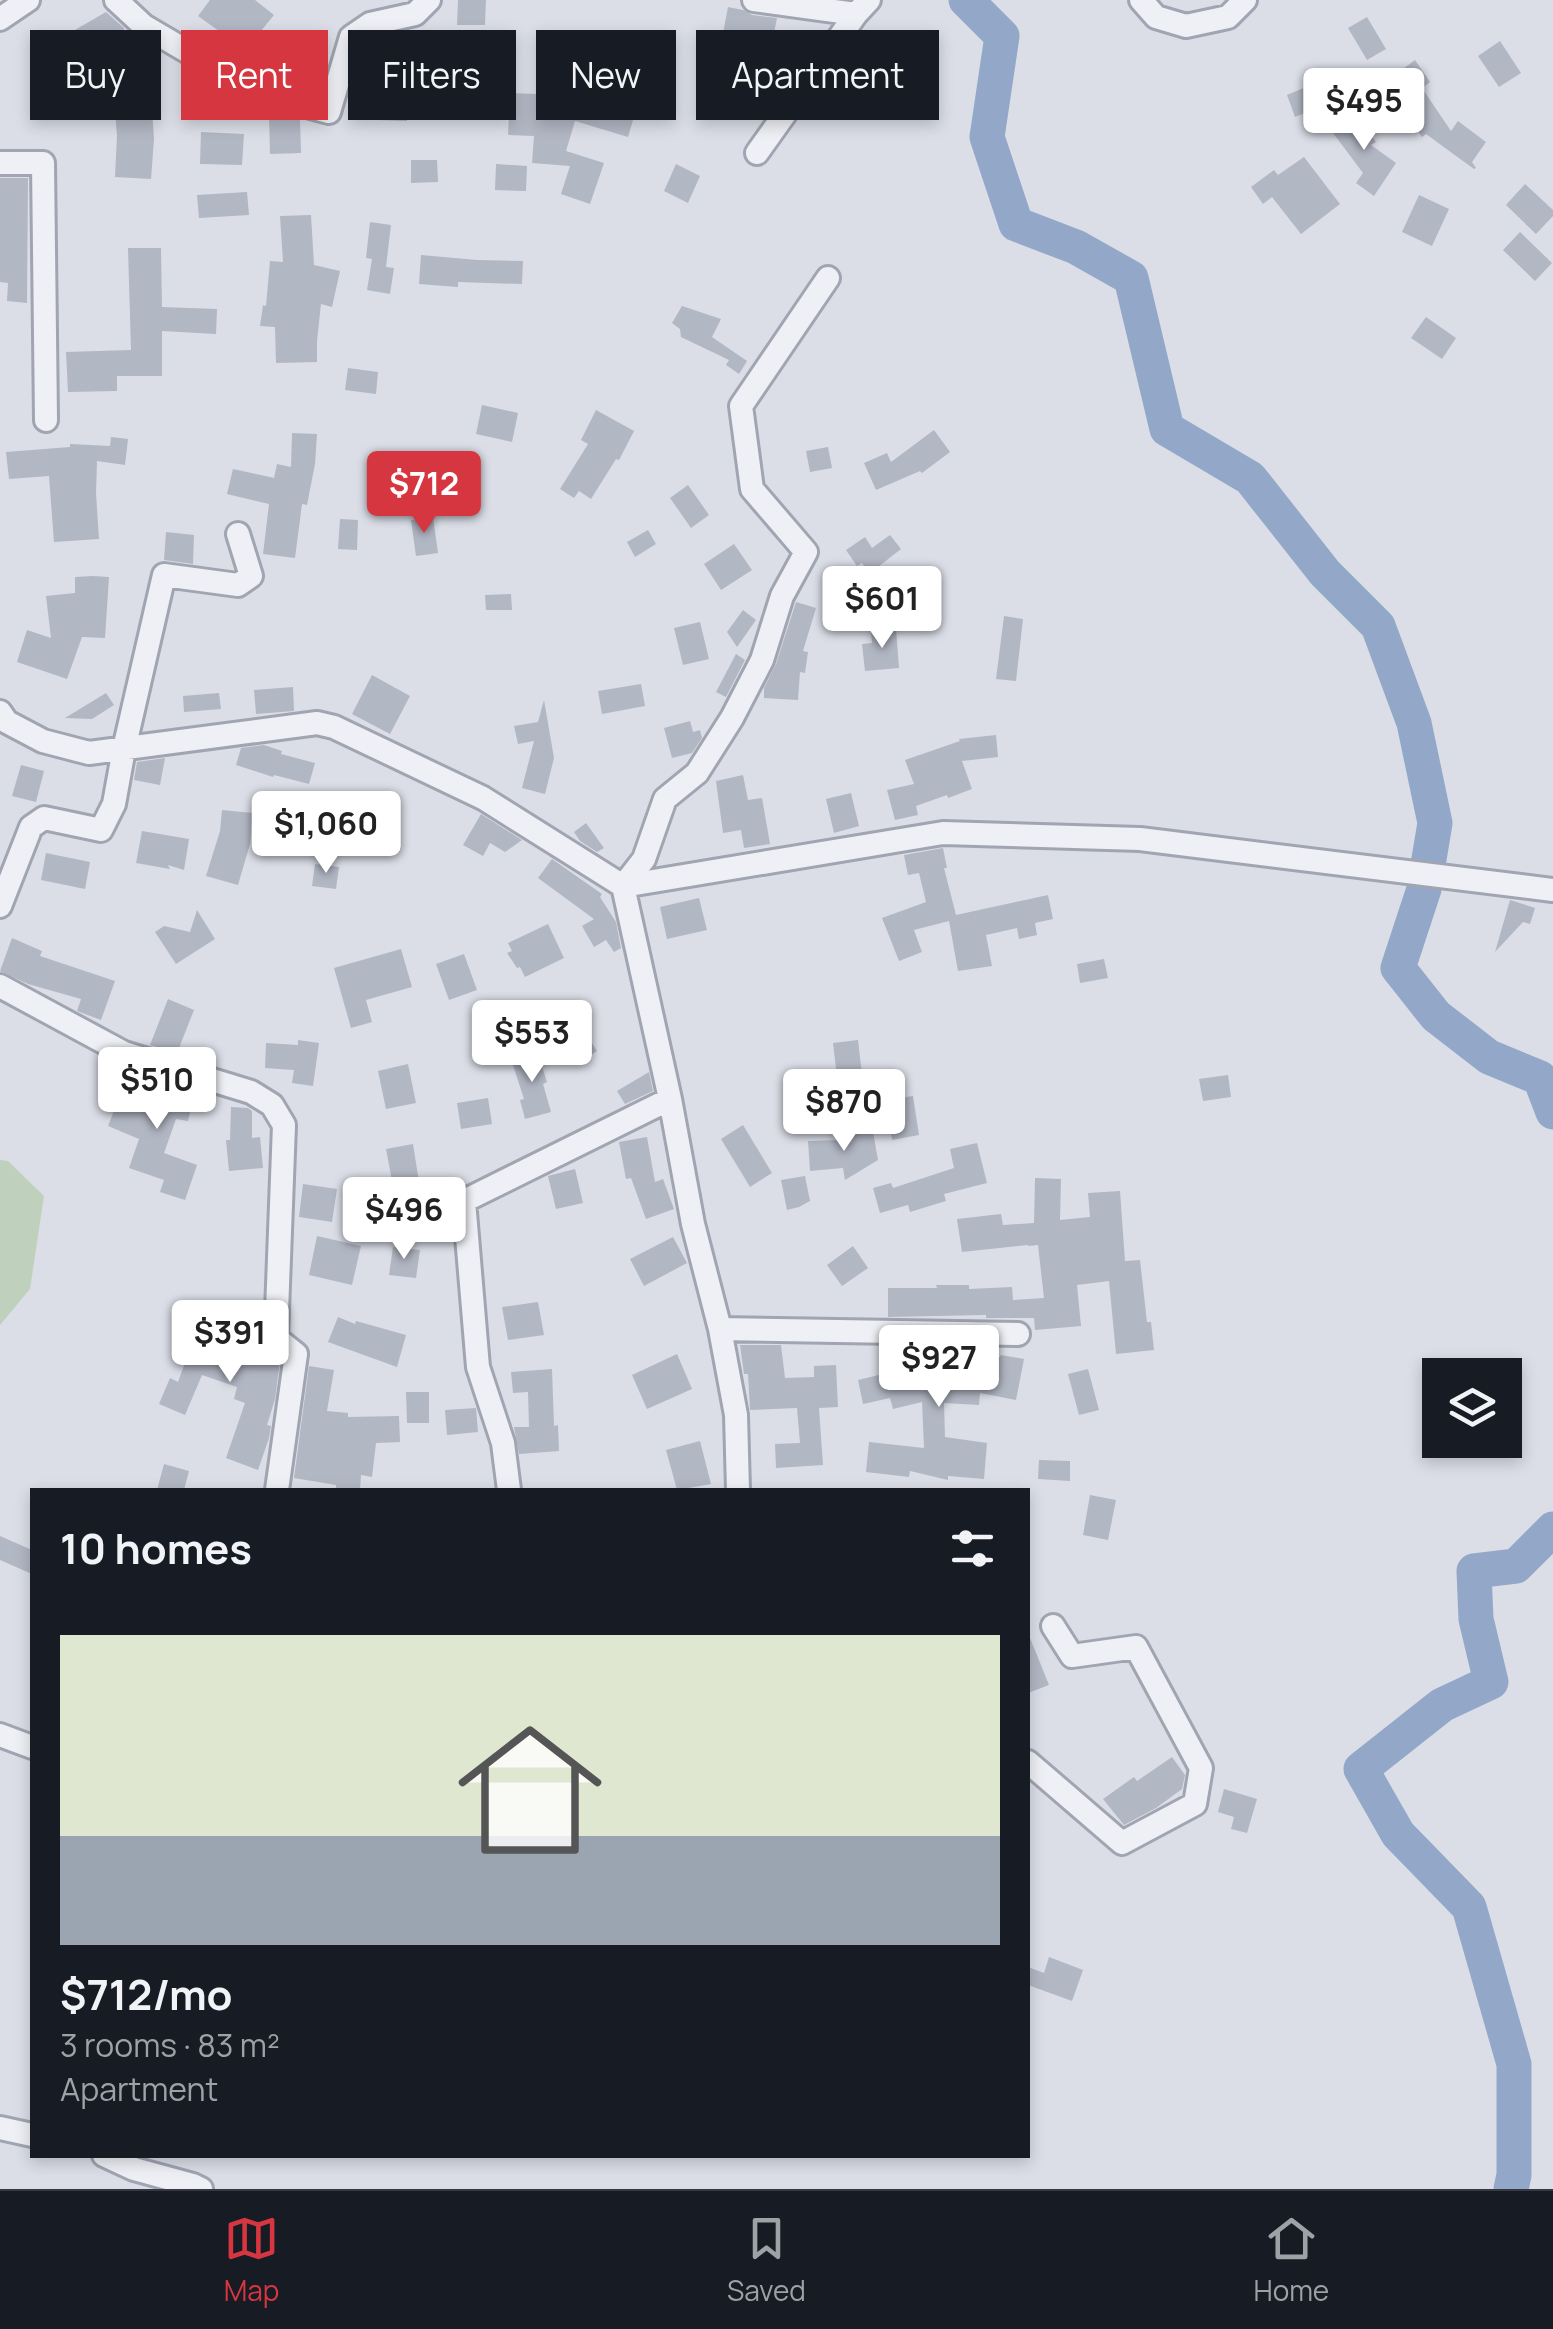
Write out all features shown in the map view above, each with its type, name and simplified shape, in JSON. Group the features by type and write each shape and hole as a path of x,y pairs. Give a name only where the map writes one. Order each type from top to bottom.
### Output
{"street":[{"path":"0,19 28,0"},
{"path":"116,0 144,26 258,93 329,112 351,37 370,24 415,14 429,0"},
{"path":"754,0 863,7"},
{"path":"1142,0 1156,16 1186,26 1228,16 1245,0"},
{"path":"757,153 863,7"},
{"path":"0,164 43,163 46,420"},
{"path":"623,886 644,859 665,799 697,773 732,718 762,660 782,596 806,552 752,490 741,406 828,278"},
{"path":"0,906 31,827 44,818 101,830 114,804 164,576 238,585 251,576 238,534"},
{"path":"0,712 7,722 43,740 89,754 317,723 334,726 483,798 623,886 943,833 1140,838 1553,890"},
{"path":"623,886 670,1099 692,1224 720,1329 736,1415 738,1488"},
{"path":"0,986 124,1054 251,1092 272,1105 284,1125 276,1338 296,1354 277,1488"},
{"path":"510,1488 503,1443 478,1367 464,1201 670,1099"},
{"path":"720,1329 1018,1334"},
{"path":"1030,1764 1122,1844 1195,1804 1201,1768 1136,1646 1072,1656 1053,1626"},
{"path":"0,1736 30,1746"},
{"path":"0,2128 30,2135"},
{"path":"110,2158 201,2189"}],"green space":[{"path":"0,1160 8,1161 44,1196 30,1289 0,1325"}],"building":[{"path":"210,0 255,0 274,15 262,30 218,30 198,16"},
{"path":"458,0 486,0 485,25 457,25"},
{"path":"728,7 777,18 775,30 724,30"},
{"path":"106,12 124,28 124,30 75,30"},
{"path":"1367,17 1386,49 1367,60 1348,28"},
{"path":"1500,41 1521,73 1499,87 1478,56"},
{"path":"1415,60 1430,82 1422,88 1451,131 1458,121 1486,142 1472,162 1476,168 1426,134 1422,137 1390,85 1399,79 1396,74"},
{"path":"1306,87 1315,109 1295,117 1287,95"},
{"path":"516,93 536,94 536,120 633,120 628,137 575,121 566,151 604,163 590,204 561,194 570,166 532,163 534,136 508,135 509,120 516,120"},
{"path":"1354,112 1376,142 1371,145 1396,163 1374,196 1356,183 1363,173 1330,129"},
{"path":"116,120 153,120 151,179 115,177"},
{"path":"269,120 300,120 301,153 270,154"},
{"path":"201,132 244,134 242,165 200,164"},
{"path":"1304,157 1340,204 1301,234 1272,197 1263,204 1251,187 1274,170 1278,175"},
{"path":"411,160 437,160 438,182 411,183"},
{"path":"496,164 527,166 526,191 495,190"},
{"path":"676,164 700,176 688,203 664,191"},
{"path":"0,178 28,178 27,303 7,301 8,283 0,282"},
{"path":"1525,184 1553,210 1553,216 1536,234 1506,205"},
{"path":"247,192 249,215 199,218 197,195"},
{"path":"1419,195 1449,209 1432,246 1402,232"},
{"path":"311,215 314,265 340,271 332,307 321,304 317,362 276,363 275,327 260,326 270,261 283,262 280,216"},
{"path":"370,222 391,225 386,267 394,268 390,294 367,290 372,259 366,258"},
{"path":"1520,232 1552,263 1535,281 1503,250"},
{"path":"128,248 161,248 162,307 217,309 216,334 162,331 162,376 117,376 117,391 68,392 66,352 131,350"},
{"path":"421,255 523,261 522,284 419,284"},
{"path":"682,306 721,319 712,337 747,361 739,374 726,365 729,360 681,337 680,329 672,323"},
{"path":"1426,317 1456,338 1442,359 1411,338"},
{"path":"348,368 378,372 376,394 345,390"},
{"path":"482,405 518,413 512,442 476,434"},
{"path":"596,410 634,431 591,499 579,491 574,498 560,489 588,444 581,440"},
{"path":"934,430 950,452 922,473 876,490 864,463 887,453 891,462"},
{"path":"292,433 317,434 315,464 307,505 302,504 295,558 263,554 269,504 227,494 233,469 274,478 277,464 291,467"},
{"path":"111,437 128,439 125,465 97,461 99,539 54,542 49,476 9,479 6,452 70,444 110,446"},
{"path":"828,447 832,468 810,472 806,451"},
{"path":"688,485 709,515 691,528 670,498"},
{"path":"433,517 438,553 416,556 411,520"},
{"path":"340,519 358,520 357,550 338,549"},
{"path":"648,530 656,544 635,557 627,542"},
{"path":"166,532 194,535 193,564 164,560"},
{"path":"890,535 901,549 869,574 862,563 857,566 846,550 865,537 872,548"},
{"path":"734,544 752,570 721,590 704,564"},
{"path":"75,577 109,577 105,638 82,637 67,679 17,662 27,630 51,638 46,596 75,593"},
{"path":"511,594 512,610 486,610 485,595"},
{"path":"796,602 816,608 803,651 808,652 805,673 800,672 798,700 764,698 764,688"},
{"path":"743,610 756,620 737,647 727,632"},
{"path":"1004,616 1023,619 1016,681 996,679"},
{"path":"700,622 709,659 683,665 674,628"},
{"path":"896,629 899,668 865,671 862,644 872,643 871,631"},
{"path":"736,654 745,660 726,697 716,692"},
{"path":"372,675 410,696 390,734 352,714"},
{"path":"641,684 645,706 602,714 598,691"},
{"path":"293,687 294,711 256,714 254,690"},
{"path":"106,693 114,705 92,719 65,718"},
{"path":"219,693 221,709 184,712 183,696"},
{"path":"544,700 554,758 545,794 522,788 534,741 518,744 514,726 538,722"},
{"path":"690,721 693,732 700,730 702,738 692,753 672,758 664,728"},
{"path":"996,735 998,757 962,761 972,789 916,806 918,815 895,820 887,790 914,784 905,760 959,739"},
{"path":"264,745 315,763 309,784 236,765 241,748"},
{"path":"165,758 160,785 134,780 137,762"},
{"path":"21,765 44,771 36,802 12,796"},
{"path":"743,775 748,800 762,798 770,844 744,848 741,830 723,833 716,781"},
{"path":"851,793 859,826 834,833 826,799"},
{"path":"222,810 253,813 250,844 238,885 206,876 220,831"},
{"path":"481,814 522,840 505,852 490,843 483,856 463,845"},
{"path":"586,823 604,848 597,852 574,832"},
{"path":"142,831 189,839 184,870 136,863"},
{"path":"943,848 956,915 1048,895 1053,919 1035,923 1037,935 1019,939 1017,928 986,935 992,966 958,971 949,921 914,930 922,952 899,961 882,918 926,902 919,873 908,875 904,855"},
{"path":"46,853 90,862 85,889 41,880"},
{"path":"552,859 602,894 600,897 616,922 621,948 614,952 606,940 594,947 582,926 594,919 538,878"},
{"path":"315,864 339,867 336,889 312,886"},
{"path":"699,898 707,930 667,939 660,907"},
{"path":"1510,900 1535,908 1530,924 1523,922 1495,952"},
{"path":"197,910 215,939 176,964 155,932 164,926 190,932"},
{"path":"548,924 564,958 525,977 507,953 512,951 508,943"},
{"path":"12,938 42,951 40,956 115,981 101,1020 77,1011 81,999 28,984 0,971"},
{"path":"401,949 412,987 366,1000 372,1022 351,1028 334,968"},
{"path":"464,954 477,990 449,1000 436,964"},
{"path":"1104,959 1108,978 1080,983 1077,964"},
{"path":"168,999 194,1010 177,1053 150,1045"},
{"path":"583,1030 597,1051 581,1061 567,1041"},
{"path":"298,1040 319,1043 313,1086 292,1083 294,1070 265,1068 266,1043 298,1045"},
{"path":"858,1040 863,1083 838,1085 833,1043"},
{"path":"537,1051 551,1112 525,1119 520,1100 524,1099 511,1059"},
{"path":"408,1064 416,1103 386,1109 378,1071"},
{"path":"649,1072 653,1091 625,1104 617,1091"},
{"path":"145,1075 195,1090 188,1121 176,1119 164,1153 197,1165 185,1200 160,1192 164,1180 129,1168 139,1139 108,1126 121,1093 140,1101"},
{"path":"1228,1075 1231,1097 1203,1101 1199,1079"},
{"path":"913,1096 919,1135 892,1140 886,1100"},
{"path":"488,1098 492,1124 461,1129 457,1103"},
{"path":"231,1107 252,1111 252,1138 260,1137 263,1168 229,1171 226,1140 230,1140"},
{"path":"743,1125 772,1173 750,1187 721,1139"},
{"path":"873,1132 878,1160 845,1180 843,1168 810,1171 808,1141 839,1140 839,1136"},
{"path":"647,1137 655,1182 663,1179 674,1209 646,1219 631,1178 626,1179 619,1142"},
{"path":"977,1143 987,1183 944,1194 946,1201 910,1212 908,1205 880,1213 873,1188 891,1183 893,1188 954,1168 950,1149"},
{"path":"413,1144 419,1182 393,1186 386,1149"},
{"path":"575,1169 583,1203 556,1209 548,1176"},
{"path":"805,1176 810,1201 787,1210 781,1180"},
{"path":"1035,1178 1061,1179 1060,1220 1090,1217 1088,1193 1120,1191 1125,1261 1140,1260 1154,1350 1116,1354 1109,1281 1077,1285 1081,1326 1035,1330 1034,1318 986,1315 888,1317 888,1288 1012,1287 1013,1300 1044,1298 1038,1245 962,1252 957,1219 1001,1214 1003,1225 1034,1223"},
{"path":"303,1184 337,1189 332,1222 299,1217"},
{"path":"317,1236 361,1246 352,1285 309,1275"},
{"path":"673,1237 687,1263 644,1286 630,1259"},
{"path":"853,1246 868,1268 842,1286 827,1265"},
{"path":"393,1247 420,1250 416,1278 389,1275"},
{"path":"538,1302 544,1335 508,1340 502,1307"},
{"path":"203,1311 240,1329 231,1348 280,1362 267,1425 271,1426 269,1438 258,1470 226,1458 245,1403 234,1399 237,1387 202,1375 185,1415 159,1404 170,1378 178,1382"},
{"path":"338,1317 406,1335 397,1367 328,1342"},
{"path":"740,1345 781,1345 785,1378 814,1377 814,1366 836,1365 838,1407 819,1408 823,1465 776,1468 775,1444 800,1443 797,1408 750,1410 748,1374 744,1374"},
{"path":"929,1353 1024,1359 1016,1400 980,1393 979,1405 944,1403 945,1437 987,1443 984,1479 948,1476 948,1480 910,1471 909,1477 866,1472 869,1442 924,1448 922,1402 893,1409 890,1398 863,1404 858,1380 883,1374 881,1367"},
{"path":"677,1354 692,1389 647,1409 632,1375"},
{"path":"309,1366 334,1370 327,1411 348,1413 348,1417 399,1416 400,1442 376,1443 372,1477 361,1475 360,1488 336,1488 294,1478"},
{"path":"552,1369 559,1451 519,1454 514,1427 529,1427 528,1392 513,1393 511,1372"},
{"path":"1088,1369 1099,1410 1079,1415 1068,1374"},
{"path":"406,1392 429,1392 429,1423 407,1423"},
{"path":"476,1408 478,1432 447,1435 445,1410"},
{"path":"700,1441 711,1484 676,1488 666,1450"},
{"path":"1039,1460 1070,1461 1070,1481 1038,1479"},
{"path":"164,1464 189,1471 185,1488 158,1488"},
{"path":"1090,1495 1116,1500 1108,1540 1083,1535"},
{"path":"0,1536 30,1549 30,1573 0,1560"},
{"path":"1030,1638 1049,1685 1030,1692"},
{"path":"1172,1757 1185,1775 1182,1789 1124,1825 1103,1799"},
{"path":"1224,1789 1257,1799 1247,1833 1231,1829 1234,1817 1218,1812"},
{"path":"1049,1957 1083,1970 1072,2001 1030,1986 1030,1968 1044,1973"}],"waterway":[{"path":"966,0 1002,36 987,137 1016,224 1076,247 1131,278 1167,429 1250,478 1325,573 1378,626 1414,723 1435,823 1424,889 1398,968 1436,1016 1489,1057 1540,1078 1553,1112"},
{"path":"1511,2189 1514,2064 1469,1907 1398,1834 1361,1769 1442,1705 1491,1682 1476,1619 1474,1571 1516,1566 1553,1529"}]}
